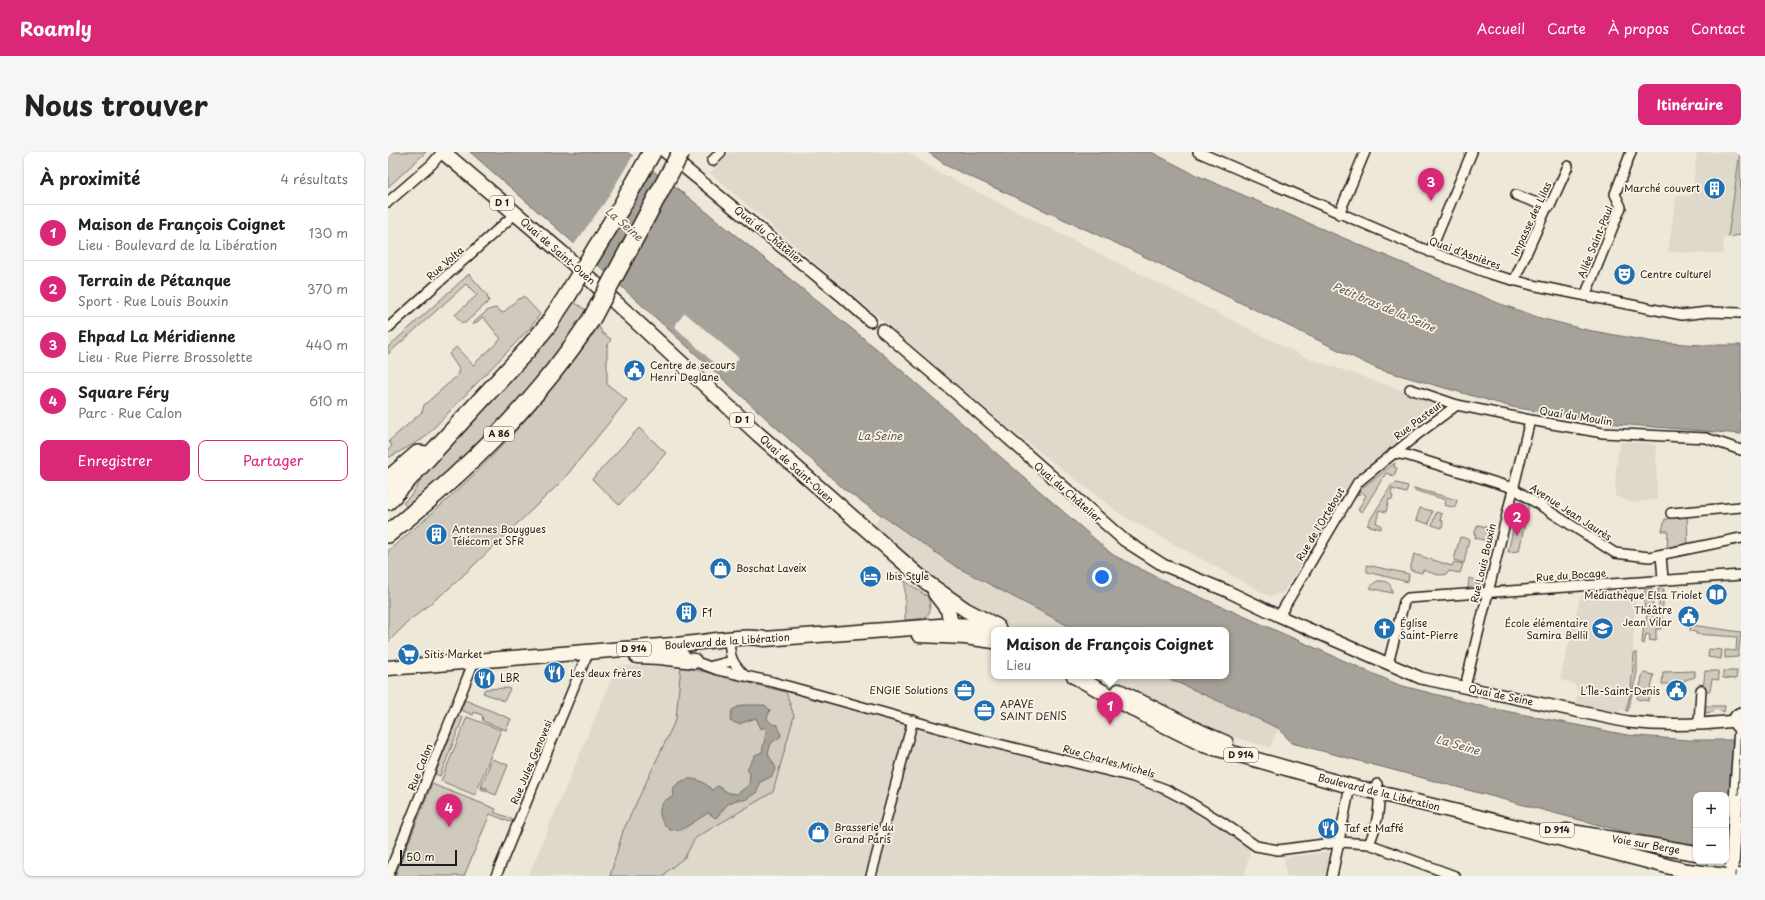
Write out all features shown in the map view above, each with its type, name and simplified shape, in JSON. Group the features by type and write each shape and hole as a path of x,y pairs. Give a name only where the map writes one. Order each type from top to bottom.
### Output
{"highway":[{"path":"388,501 527,350 547,326 618,212 652,152"},
{"name":"A 86","path":"388,534 429,501 483,451 554,372 592,318 681,152"},
{"path":"388,480 418,454 428,456"}],"main road":[{"name":"Quai de Saint-Ouen","path":"442,152 562,253 758,434 926,582 966,610 998,627"},
{"path":"920,627 935,617 938,609 937,602 926,582"},
{"name":"D 1","path":"926,582 943,601 959,630"},
{"path":"959,630 966,610"},
{"name":"Boulevard de la Libération","path":"390,671 613,651 730,648 757,637 764,639 920,627 959,630"},
{"name":"Boulevard de la Libération","path":"390,671 680,652 959,630 991,630"},
{"name":"D 914","path":"959,630 991,639"},
{"path":"591,657 604,659 660,657 694,662"},
{"name":"Boulevard de la Libération","path":"1084,679 1154,720 1204,745 1354,782 1381,794 1594,842"},
{"name":"D 914","path":"1084,679 1209,736 1354,782"},
{"path":"1734,870 1740,725"},
{"name":"Boulevard de la Libération","path":"1381,794 1520,820 1594,842 1633,858 1689,874 1693,870 1734,870"},
{"name":"D 914","path":"1613,845 1628,840"},
{"name":"Voie sur Berge","path":"1594,842 1628,840 1693,852"},
{"name":"D 914","path":"1594,842 1613,845 1633,858"},
{"path":"1734,870 1741,842"}],"street":[{"path":"390,200 432,164 442,152"},
{"name":"Quai du Châtelier","path":"666,152 870,321"},
{"path":"712,160 721,152"},
{"name":"Quai d'Asnières","path":"1198,152 1215,156 1339,214 1430,252 1490,274 1514,281 1682,315 1708,312 1741,313"},
{"path":"1339,214 1365,152"},
{"path":"1430,252 1472,152"},
{"name":"Allée Saint-Paul","path":"1585,296 1622,207 1615,194 1631,152"},
{"name":"Impasse des Lilas","path":"1514,281 1547,207 1550,206 1568,166"},
{"path":"1516,195 1547,207"},
{"name":"Rue Volta","path":"388,328 515,214"},
{"name":"Quai du Châtelier","path":"882,330 1124,540 1163,565 1227,591 1279,616"},
{"name":"Quai du Moulin","path":"1410,390 1457,405 1530,420 1602,433 1706,438 1741,450"},
{"name":"Rue Pasteur","path":"1393,453 1457,405"},
{"name":"Rue Louis Bouxin","path":"1465,687 1530,420"},
{"name":"Rue de l'Ortebout","path":"1279,616 1358,482 1393,453"},
{"name":"Avenue Jean Jaurès","path":"1393,453 1406,455 1513,488 1615,553 1638,556 1661,554 1741,538"},
{"path":"1671,512 1741,506"},
{"path":"1661,554 1663,579"},
{"name":"Rue du Bocage","path":"1388,664 1404,602 1408,598 1663,579 1741,575"},
{"name":"Quai de Seine","path":"1279,616 1421,678 1628,722 1648,724 1699,723 1740,725"},
{"path":"712,666 730,648 738,670 744,675"},
{"name":"Rue Charles Michels","path":"680,652 694,662 712,666 718,670 740,676 744,675 978,739 1133,778 1165,789 1222,822 1256,846 1278,850 1340,842 1369,844 1455,876"},
{"name":"Rue Jules Genovesi","path":"496,876 591,657"},
{"name":"Rue Calon","path":"388,876 472,666"},
{"path":"1699,723 1700,690"},
{"path":"871,876 913,720"},
{"path":"1332,876 1354,782"},
{"path":"1369,844 1373,836 1381,794"}],"shaded area":[{"path":"388,152 426,152 388,187"},
{"path":"730,152 908,152 936,171 1305,357 1442,404 1443,411 1355,476 1283,593 1269,596 1123,516 1006,426 710,173"},
{"path":"1697,152 1740,152 1728,237 1724,236 1723,254 1668,252 1676,197 1692,195"},
{"path":"1740,152 1741,235 1728,237"},
{"path":"469,274 488,296 487,297 489,300 487,303 465,323 462,323 455,315 477,295 466,284 388,354 388,347"},
{"path":"523,296 540,314 530,328 423,439 388,458 388,450 392,446 389,441 422,412 424,405 457,376 459,369 449,354 456,347 473,365 501,339 483,317 473,325 472,324 488,310 496,308 503,313"},
{"path":"574,302 587,311 543,375 478,446 408,508 403,503 413,493 426,472 543,344"},
{"path":"599,326 602,333 611,339 607,347 607,384 627,400 563,480 452,586 409,621 388,642 388,551 469,480 509,438 547,395"},
{"path":"639,428 666,453 619,505 592,479"},
{"path":"1620,442 1656,445 1657,499 1633,503 1615,496 1616,468"},
{"path":"1395,463 1394,467 1397,468 1394,476 1386,473 1362,512 1358,510 1366,495 1361,492 1359,495 1358,494 1362,488"},
{"path":"1396,483 1408,486 1406,493 1392,489 1392,500 1389,499 1386,512 1379,510 1376,523 1381,525 1381,529 1367,525 1391,486"},
{"path":"1414,488 1457,500 1455,508 1445,505 1446,500 1414,490"},
{"path":"1523,501 1529,505 1519,551 1508,552 1519,503"},
{"path":"1420,508 1432,511 1429,524 1416,520"},
{"path":"1436,512 1442,514 1440,520 1443,521 1442,528 1432,525"},
{"path":"1687,514 1688,546 1667,551 1668,531 1662,531 1665,519 1669,519 1669,516"},
{"path":"881,515 955,566 1070,627 1009,627 1005,625 993,614 985,610 978,610 951,593 873,527"},
{"path":"1478,525 1486,527 1487,541 1475,538 1476,534 1474,534"},
{"path":"1460,537 1469,539 1464,563 1454,560"},
{"path":"1414,554 1452,566 1454,562 1463,564 1460,573 1449,571 1447,574 1440,575 1423,570 1422,573 1410,570"},
{"path":"1367,565 1409,574 1408,582 1367,572"},
{"path":"1469,578 1477,581 1476,584 1483,585 1482,587 1468,590"},
{"path":"905,581 928,597 930,610 929,614 926,616 917,619 905,620"},
{"path":"1378,581 1388,583 1391,587 1392,593 1370,588"},
{"path":"1636,588 1631,690 1626,711 1620,710 1619,713 1575,705 1578,692 1575,685 1560,679 1580,597 1589,591"},
{"path":"1652,588 1653,608 1659,607 1658,589 1664,589 1661,629 1656,629 1656,641 1649,640 1650,635 1646,634 1644,644 1642,643 1644,621 1647,620 1646,611 1644,610 1645,589"},
{"path":"1691,625 1741,632 1738,657 1725,658 1725,650 1736,651 1737,637 1696,634 1696,632 1690,631"},
{"path":"1709,649 1722,650 1721,659 1708,657"},
{"path":"1634,653 1637,653 1637,672 1628,711 1626,711 1631,690"},
{"path":"617,666 681,666 822,700 1150,789 1178,802 1250,848 1245,876 528,876"},
{"path":"681,666 786,692 794,716 773,792 697,837 685,857 666,872 665,876 610,876 623,831 676,719"},
{"path":"1695,671 1695,677 1685,681 1677,684 1662,684 1663,672"},
{"path":"1705,671 1718,671 1719,680 1712,679 1710,691 1703,690"},
{"path":"1723,671 1737,671 1736,679 1723,678"},
{"path":"1643,673 1654,675 1648,701 1637,699"},
{"path":"1110,679 1170,679 1278,728 1270,747 1218,733"},
{"path":"485,689 510,689 504,701 483,693"},
{"path":"465,700 511,719 506,730 483,721 482,715 474,712 473,715 461,710"},
{"path":"1703,706 1725,706 1724,712 1716,709 1713,712 1704,713"},
{"path":"458,716 463,718 440,776 435,774"},
{"path":"467,717 501,730 475,795 441,781"},
{"path":"492,759 508,765 496,795 481,789 481,787 488,789 481,786"},
{"path":"432,784 496,809 494,812 512,819 510,822 490,814 464,876 395,876"},
{"path":"1332,852 1327,876 1286,876 1284,857"}],"water":[{"name":"La Seine","path":"470,152 627,152 678,189 877,349 1113,555 1173,585 1399,685 1485,707 1627,735 1687,740 1741,740 1741,854 1729,853 1729,792 1693,792 1693,848 1670,844 1292,743 1278,728 1170,679 1229,679 1229,627 1070,627 955,566 845,490 568,238"},
{"name":"Petit bras de la Seine","path":"928,152 1151,152 1196,175 1360,245 1498,303 1540,318 1587,330 1654,342 1702,345 1741,345 1741,434 1618,424 1512,407 1378,369 1133,251 947,166"},
{"path":"742,705 765,705 770,710 767,719 772,724 778,725 781,736 771,743 768,754 776,768 771,777 760,782 757,792 745,800 736,800 728,804 716,818 708,813 683,829 670,830 662,822 660,817 661,807 667,799 673,797 674,787 684,780 699,780 712,790 718,786 729,793 737,794 749,785 750,774 747,769 755,755 762,752 766,733 765,727 761,729 756,718 739,724 730,721 732,710"}],"pier":[{"path":"634,154 653,168 596,266 573,246 605,202"},
{"path":"685,313 739,358 726,374 674,326"}],"tram line":[{"path":"1735,876 1741,717"}],"place":[{"name":"Marché couvert","path":"1715,188"},
{"name":"Ehpad La Méridienne","path":"1431,201"},
{"name":"Centre culturel","path":"1624,274"},
{"name":"Centre de secours Henri Deglane","path":"634,371"},
{"name":"Antennes Bouygues Télécom et SFR","path":"436,535"},
{"name":"Terrain de Pétanque","path":"1517,536"},
{"name":"Boschat Laveix","path":"720,568"},
{"name":"Ibis Style","path":"871,576"},
{"name":"Médiathèque Elsa Triolet","path":"1717,595"},
{"name":"F1","path":"686,613"},
{"name":"Théâtre Jean Vilar","path":"1688,616"},
{"name":"Église Saint-Pierre","path":"1384,629"},
{"name":"École élémentaire Samira Bellil","path":"1603,629"},
{"name":"Sitis Market","path":"409,654"},
{"name":"Les deux frères","path":"554,673"},
{"name":"LBR","path":"485,678"},
{"name":"ENGIE Solutions","path":"964,690"},
{"name":"L'Île-Saint-Denis","path":"1676,691"},
{"name":"APAVE SAINT DENIS","path":"985,710"},
{"name":"Maison de François Coignet","path":"1110,725"},
{"name":"Square Féry","path":"449,827"},
{"name":"Taf et Maffé","path":"1328,828"},
{"name":"Brasserie du Grand Paris","path":"818,833"}]}
